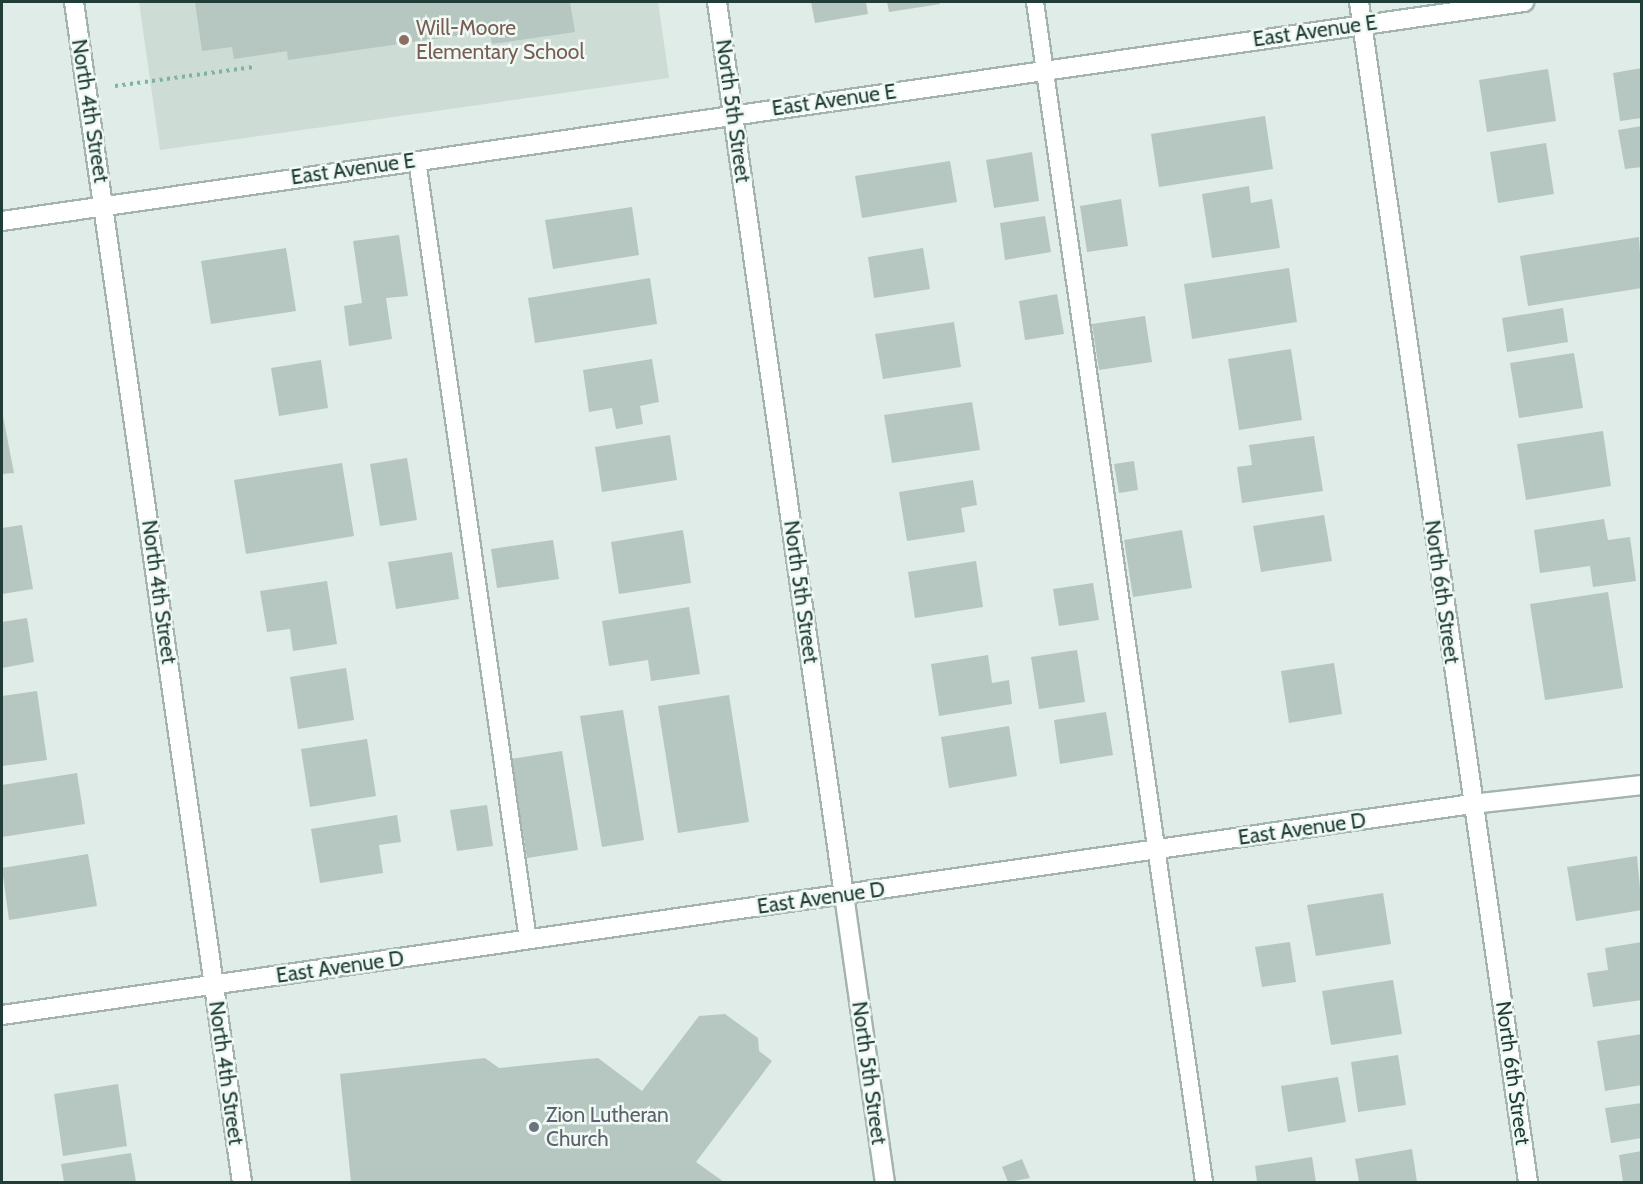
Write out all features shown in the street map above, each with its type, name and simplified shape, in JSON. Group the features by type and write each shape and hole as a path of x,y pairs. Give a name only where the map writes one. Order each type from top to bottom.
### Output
{"street":[{"name":"North 4th Street","path":"74,2 242,1182"},
{"name":"North 5th Street","path":"717,2 885,1182"},
{"name":"North 6th Street","path":"1359,2 1472,804 1528,1182"},
{"name":"East Avenue E","path":"2,221 1044,69 1524,2"},
{"name":"East Avenue D","path":"2,1016 1472,804 1641,785"}],"lane":[{"path":"1035,2 1204,1182"},
{"path":"417,160 528,940"}],"path":[{"path":"87,90 254,67"}],"shaded area":[{"name":"Will-Moore Elementary School","path":"139,2 658,2 669,78 160,150"}],"building":[{"path":"195,2 570,2 575,32 492,44 490,31 288,60 287,51 234,59 232,47 202,51"},
{"path":"811,2 866,2 868,14 815,23"},
{"path":"887,2 940,2 940,4 889,12"},
{"path":"1642,68 1642,118 1620,121 1613,73"},
{"path":"1548,69 1556,121 1487,132 1479,80"},
{"path":"1265,116 1273,169 1159,187 1151,134"},
{"path":"1642,126 1642,167 1625,169 1618,130"},
{"path":"1546,143 1554,194 1498,203 1490,152"},
{"path":"1032,152 1039,201 994,208 986,160"},
{"path":"950,161 957,202 862,218 855,176"},
{"path":"1249,186 1251,203 1272,199 1280,248 1212,258 1202,194"},
{"path":"1121,199 1128,246 1087,252 1080,206"},
{"path":"632,207 639,255 553,269 545,220"},
{"path":"1045,216 1051,252 1005,260 1000,223"},
{"path":"399,235 408,296 386,298 392,339 349,346 344,306 362,303 353,241"},
{"path":"1639,237 1642,288 1528,306 1520,256"},
{"path":"286,248 296,311 211,324 201,261"},
{"path":"923,248 930,289 874,298 868,257"},
{"path":"1289,268 1297,322 1192,339 1184,284"},
{"path":"650,278 657,324 535,343 528,298"},
{"path":"1057,294 1064,334 1025,340 1019,301"},
{"path":"1563,308 1568,342 1507,352 1502,318"},
{"path":"1145,316 1152,362 1099,370 1092,324"},
{"path":"954,322 961,367 883,379 875,334"},
{"path":"1291,349 1302,420 1239,430 1228,359"},
{"path":"1574,353 1583,408 1519,418 1510,363"},
{"path":"652,359 659,402 640,406 643,424 616,429 612,408 589,412 583,370"},
{"path":"321,360 328,408 279,416 271,368"},
{"path":"972,402 980,450 892,463 884,415"},
{"path":"2,411 14,473 2,474"},
{"path":"1603,431 1611,486 1526,500 1517,444"},
{"path":"670,435 677,480 602,492 595,447"},
{"path":"1314,436 1323,491 1242,503 1237,467 1252,465 1249,445"},
{"path":"407,458 417,520 380,526 370,464"},
{"path":"1134,461 1138,490 1119,493 1114,464"},
{"path":"342,463 354,536 246,554 234,480"},
{"path":"973,480 977,505 961,508 965,532 907,541 899,492"},
{"path":"1324,515 1332,561 1261,572 1253,526"},
{"path":"1604,519 1608,540 1630,537 1636,581 1593,587 1590,566 1540,573 1534,530"},
{"path":"22,525 33,589 2,594 2,528"},
{"path":"683,530 691,583 619,594 611,542"},
{"path":"1182,530 1192,588 1133,597 1124,540"},
{"path":"553,540 559,579 497,588 491,549"},
{"path":"452,552 459,599 396,609 388,562"},
{"path":"976,561 983,607 915,618 908,572"},
{"path":"327,581 337,644 293,651 290,629 267,632 260,591"},
{"path":"1093,583 1099,620 1059,626 1053,589"},
{"path":"1608,592 1623,688 1545,700 1530,604"},
{"path":"689,607 700,674 651,681 648,660 609,666 602,621"},
{"path":"27,618 34,662 2,668 2,622"},
{"path":"1077,650 1085,702 1039,709 1031,657"},
{"path":"988,655 992,683 1009,680 1012,704 939,716 931,664"},
{"path":"1334,663 1342,714 1289,723 1281,671"},
{"path":"346,668 354,720 298,729 290,677"},
{"path":"37,691 47,760 2,766 2,696"},
{"path":"729,695 749,822 678,833 658,706"},
{"path":"623,710 644,840 602,847 580,716"},
{"path":"1106,712 1113,755 1060,764 1054,720"},
{"path":"1009,726 1017,776 949,788 941,737"},
{"path":"367,739 376,796 310,807 301,749"},
{"path":"562,751 578,850 527,858 511,759"},
{"path":"77,773 85,824 2,837 2,785"},
{"path":"487,805 493,846 457,851 450,810"},
{"path":"397,815 401,842 379,845 383,873 320,883 311,829"},
{"path":"88,854 97,906 9,920 2,868"},
{"path":"1637,856 1642,910 1576,921 1567,867"},
{"path":"1383,893 1391,944 1316,956 1307,905"},
{"path":"1290,942 1296,982 1262,987 1255,947"},
{"path":"1642,942 1642,1000 1593,1007 1587,973 1608,970 1605,948"},
{"path":"1393,980 1402,1034 1331,1045 1322,991"},
{"name":"Zion Lutheran Church","path":"725,1014 758,1038 759,1051 772,1061 696,1162 724,1182 351,1182 340,1074 485,1058 499,1068 598,1058 642,1091 699,1016"},
{"path":"1642,1034 1642,1085 1605,1091 1597,1041"},
{"path":"1398,1055 1406,1105 1358,1112 1351,1062"},
{"path":"1338,1077 1346,1122 1288,1132 1281,1086"},
{"path":"118,1084 127,1146 63,1156 54,1094"},
{"path":"1642,1103 1642,1138 1611,1143 1605,1108"},
{"path":"1412,1149 1417,1182 1359,1182 1355,1159"},
{"path":"1642,1151 1642,1182 1623,1182 1619,1155"},
{"path":"131,1153 136,1182 64,1182 61,1164"},
{"path":"1312,1157 1316,1182 1257,1182 1255,1166"},
{"path":"1022,1159 1030,1178 1008,1182 1002,1167"}],"place":[{"name":"Will-Moore Elementary School","path":"404,40"},
{"name":"Zion Lutheran Church","path":"534,1127"}]}
